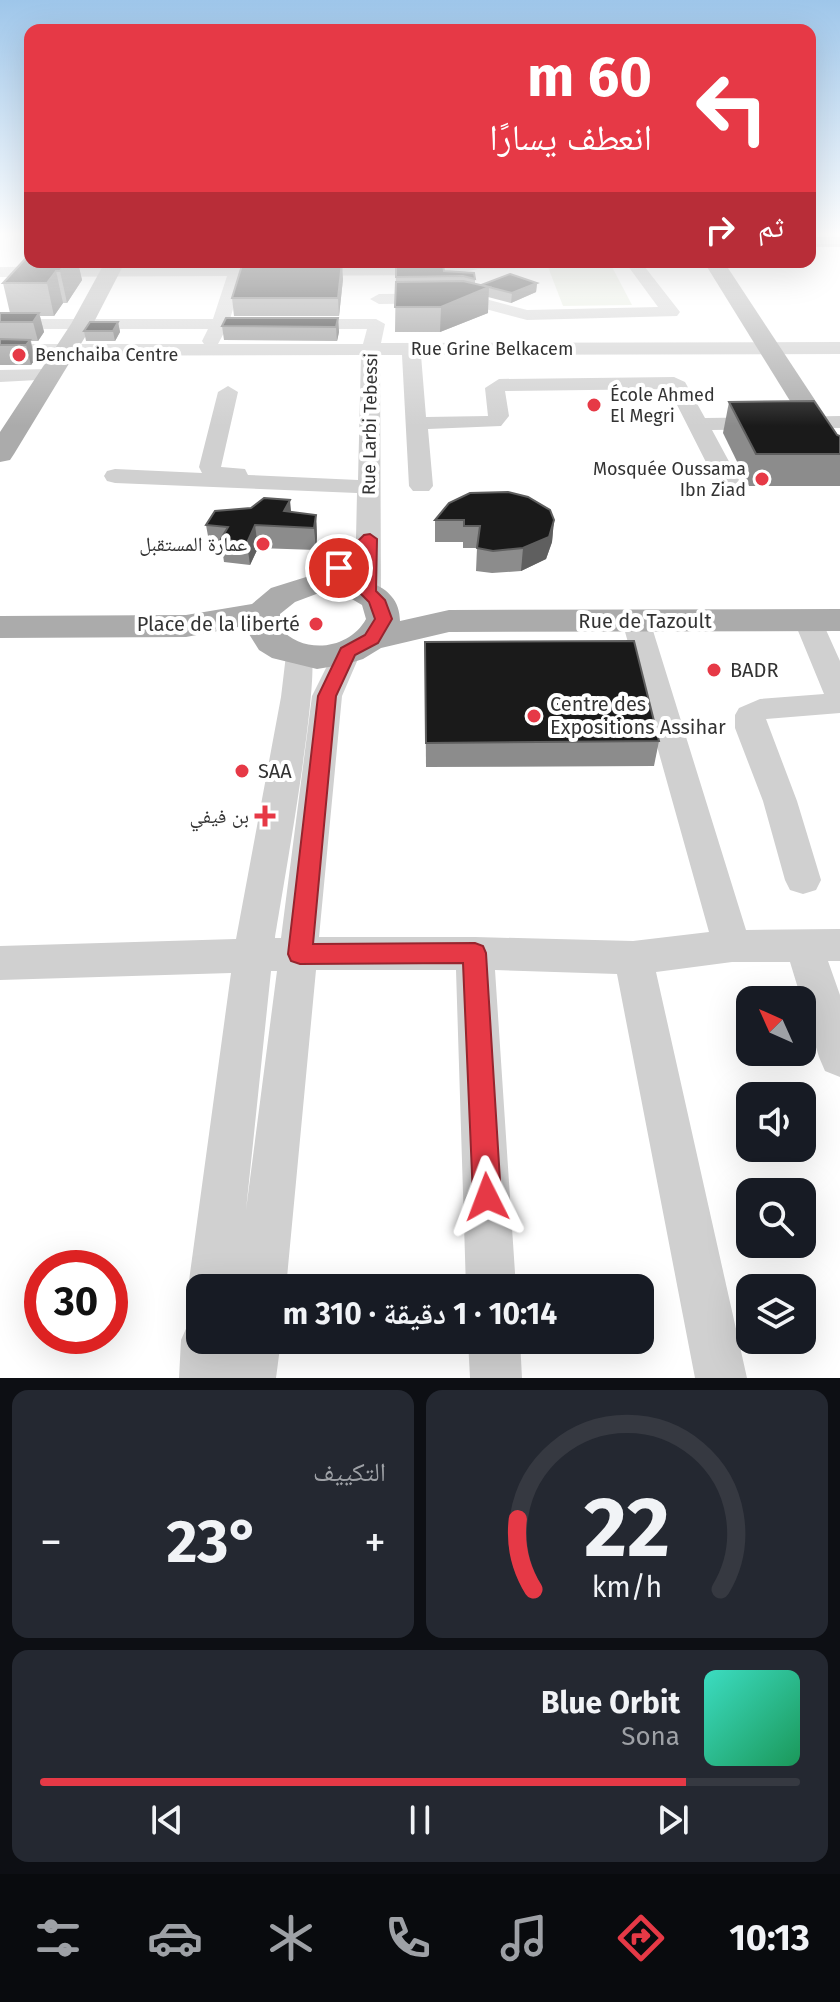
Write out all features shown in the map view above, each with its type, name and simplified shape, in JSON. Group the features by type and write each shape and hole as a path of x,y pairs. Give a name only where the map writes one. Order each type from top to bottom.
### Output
{"main road":[{"path":"0,454 96,297"},
{"path":"736,297 768,349 828,422 840,459"},
{"path":"0,627 186,626 279,636 324,656 360,645 384,619 372,596 345,584 319,583 284,592 279,636"},
{"name":"Rue de Tazoult","path":"372,596 411,612 449,621 824,621"},
{"name":"Rue de Tazoult","path":"360,645 449,621"}],"street":[{"path":"207,349 220,324 228,297"},
{"path":"501,331 683,328 660,297"},
{"path":"379,299 463,298 527,315 671,312"},
{"name":"Rue Larbi Tebessi","path":"372,596 369,484 371,349 379,299"},
{"path":"0,324 376,324"},
{"name":"Rue Grine Belkacem","path":"0,350 840,348"},
{"path":"411,349 421,486"},
{"path":"518,349 527,384"},
{"path":"626,349 637,384"},
{"path":"0,376 49,375"},
{"path":"417,423 494,422 499,416 495,387 527,384 677,385 727,480"},
{"path":"228,392 210,467 214,474 320,472 369,484"},
{"path":"699,424 828,422"},
{"path":"115,476 369,484"},
{"path":"319,583 357,554 370,539"},
{"path":"636,621 732,946"},
{"path":"824,621 840,695"},
{"path":"215,1274 253,955 296,697 279,636"},
{"path":"263,1274 327,696 360,645"},
{"path":"803,880 780,801 751,728 750,715 760,709 840,703"},
{"path":"0,963 300,954 475,953 633,958 732,946 822,946 840,1057"},
{"path":"475,953 490,1274"},
{"path":"633,958 721,1378"},
{"path":"205,1378 206,1354"},
{"path":"250,1378 253,1354"},
{"path":"495,1354 496,1378"}],"shaded area":[{"path":"560,297 628,297 632,305 563,306"}],"building":[{"path":"232,297 338,297 338,298"},
{"path":"395,297 464,297 441,307 395,307"},
{"path":"0,313 39,313 33,322 0,322"},
{"path":"226,318 338,318 336,327 222,326"},
{"path":"90,322 118,322 113,331 84,331"},
{"path":"0,339 30,340 26,345 0,345"},
{"path":"814,401 840,436 840,454 756,454 729,402"},
{"path":"508,492 528,497 550,510 554,520 549,537 523,548 493,551 477,548 480,526 464,526 464,520 435,520 449,503 470,493"},
{"path":"264,498 290,500 284,511 316,515 314,528 255,525 247,543 221,539 228,527 206,525 215,511 251,508"},
{"name":"Centre des Expositions Assihar","path":"634,641 659,741 426,743 425,642"}],"place":[{"name":"Benchaiba Centre","path":"19,355"},
{"name":"École Ahmed El Megri","path":"594,405"},
{"name":"Mosquée Oussama Ibn Ziad","path":"762,479"},
{"name":"عمارة المستقبل","path":"263,544"},
{"name":"Place de la liberté","path":"316,624"},
{"name":"BADR","path":"714,670"},
{"name":"Centre des Expositions Assihar","path":"534,716"},
{"name":"SAA","path":"242,771"},
{"name":"بن فيفي","path":"265,816"}],"route":[{"path":"339,568 370,539 368,592 377,600 384,619 372,639 347,652 327,696 300,954 475,953 487,1197"}]}
